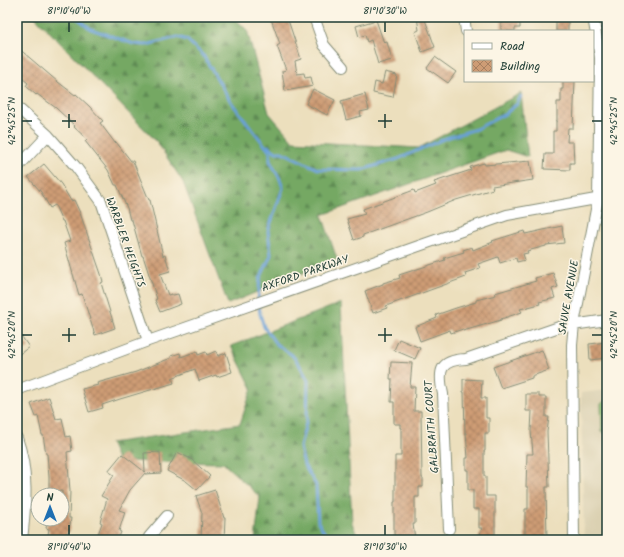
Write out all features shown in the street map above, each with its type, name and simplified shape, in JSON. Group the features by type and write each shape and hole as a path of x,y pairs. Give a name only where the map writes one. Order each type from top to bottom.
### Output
{"street":[{"path":"314,17 324,44 342,67"},
{"path":"464,17 466,30"},
{"name":"SAUVE AVENUE","path":"574,540 572,345 574,324 602,198 603,58 593,17"},
{"name":"WARBLER HEIGHTS","path":"17,107 48,135 76,167 100,200 148,341"},
{"path":"17,168 48,135"},
{"name":"AXFORD PARKWAY","path":"17,390 148,341 507,215 602,198"},
{"path":"574,324 607,320"},
{"name":"GALBRAITH COURT","path":"449,529 443,394 440,372 444,366 454,360 466,359 552,329 574,324"},
{"path":"17,438 24,466 26,491 22,540"},
{"path":"149,540 149,537 167,516"}],"shaded area":[{"path":"607,390 607,540 584,540 581,393"}],"green space":[{"path":"35,17 233,17 247,30 269,113 293,141 419,148 521,93 528,157 506,150 322,215 337,259 228,304 183,182 157,142"},
{"path":"341,303 352,523 359,540 255,540 260,497 223,463 118,461 110,443 240,424 252,388 231,346"},
{"path":"607,399 607,434 602,431 601,404"}],"building":[{"path":"277,17 287,17 301,59 295,61 297,74 304,73 305,78 311,77 313,86 285,91 282,71 286,70 277,46 280,44 271,19"},
{"path":"417,17 424,17 435,47 422,52 415,32 419,30"},
{"path":"501,17 515,17 515,21 520,21 520,28 515,28 515,30 501,30"},
{"path":"556,18 568,18 568,30 556,30"},
{"path":"376,20 384,43 387,42 392,60 378,64 371,40 367,42 365,35 359,37 356,26"},
{"path":"17,47 89,106 103,121 100,123 115,143 116,142 131,161 133,161 150,200 163,256 165,255 170,271 160,274 168,295 178,294 181,304 160,312 155,300 157,299 142,256 132,220 130,220 127,208 117,185 115,185 108,170 85,141 87,139 56,108 37,94 36,95 26,86 28,83 17,74"},
{"path":"435,57 456,72 448,83 427,68"},
{"path":"385,72 397,75 393,97 373,93 375,82 382,84"},
{"path":"563,82 575,82 573,128 568,128 567,142 573,142 574,163 570,163 570,170 544,169 545,154 553,154 553,131 556,131 557,102 561,102 561,89 563,89"},
{"path":"313,89 335,100 327,115 306,104"},
{"path":"365,94 369,110 360,112 361,116 346,120 341,101"},
{"path":"530,161 533,180 492,186 493,189 456,200 363,235 363,237 354,240 347,219 365,214 363,209 414,190 415,193 436,185 434,182 471,170 470,167 484,163 485,165"},
{"path":"44,164 61,184 71,201 74,200 80,213 101,274 103,282 101,283 115,328 95,335 82,294 79,295 64,243 70,241 63,221 55,205 50,208 41,192 28,177"},
{"path":"562,226 564,243 546,245 527,251 528,253 523,254 525,260 517,262 516,258 500,263 498,257 478,264 480,268 465,273 466,277 386,306 387,308 373,313 365,291 383,283 400,278 399,275 445,260 444,258 464,252 463,250 472,247 473,250 493,242 492,241 524,231 525,234"},
{"path":"553,273 558,287 552,289 555,298 539,302 540,304 520,309 522,312 501,320 463,331 463,329 451,333 450,330 420,341 415,327 437,318 436,315 476,302 476,300 496,295 495,293 536,281 535,278"},
{"path":"17,330 29,347 17,356"},
{"path":"399,339 420,348 415,359 394,350"},
{"path":"607,342 607,358 590,360 589,344"},
{"path":"542,350 549,370 532,376 532,378 501,388 493,367"},
{"path":"197,351 198,355 206,352 207,355 216,351 218,356 226,353 232,372 217,377 216,375 199,381 195,369 172,378 174,383 102,405 103,408 89,412 82,389 98,385 97,383 136,372 180,353 181,357"},
{"path":"391,362 412,363 410,387 415,387 414,411 421,411 423,487 419,487 419,497 415,497 415,524 413,524 415,539 409,540 395,540 394,533 395,456 401,456 401,428 400,424 394,424 394,402 391,402"},
{"path":"463,379 482,380 481,398 486,398 486,418 489,418 489,433 485,433 484,476 486,476 486,496 495,496 495,540 478,540 482,528 479,528 479,509 473,509 473,490 468,490 468,470 466,470 466,458 468,458 465,433"},
{"path":"526,394 539,394 539,397 546,397 546,417 549,417 547,432 549,487 546,487 547,540 525,540 525,509 528,509 528,487 526,487 527,454 533,454 531,431 532,411 526,411"},
{"path":"49,397 56,419 62,418 66,437 70,436 72,451 67,452 70,487 49,487 47,454 43,435 38,416 36,417 31,404"},
{"path":"160,452 161,473 145,473 130,490 119,510 125,512 119,531 121,532 118,540 96,540 102,523 100,522 107,499 101,496 114,475 108,471 122,454 145,472 144,453"},
{"path":"177,452 191,459 210,476 197,490 186,481 167,471"},
{"path":"215,490 225,518 224,540 201,540 202,513 196,496"},
{"path":"70,527 69,532 67,532 66,540 47,540 49,529 46,528"}],"waterway":[{"path":"76,17 91,29 134,44 146,45 178,37 187,40 203,55 231,102 270,152 270,161 280,179 283,188 268,231 271,255 260,279 258,300 260,314 264,327 276,344 292,355 308,380 307,419 300,447 304,465 316,485 318,522 329,540"},
{"path":"268,146 276,152 282,152 318,169 361,170 398,159 446,138 476,129 505,114 517,104 521,96"}]}
